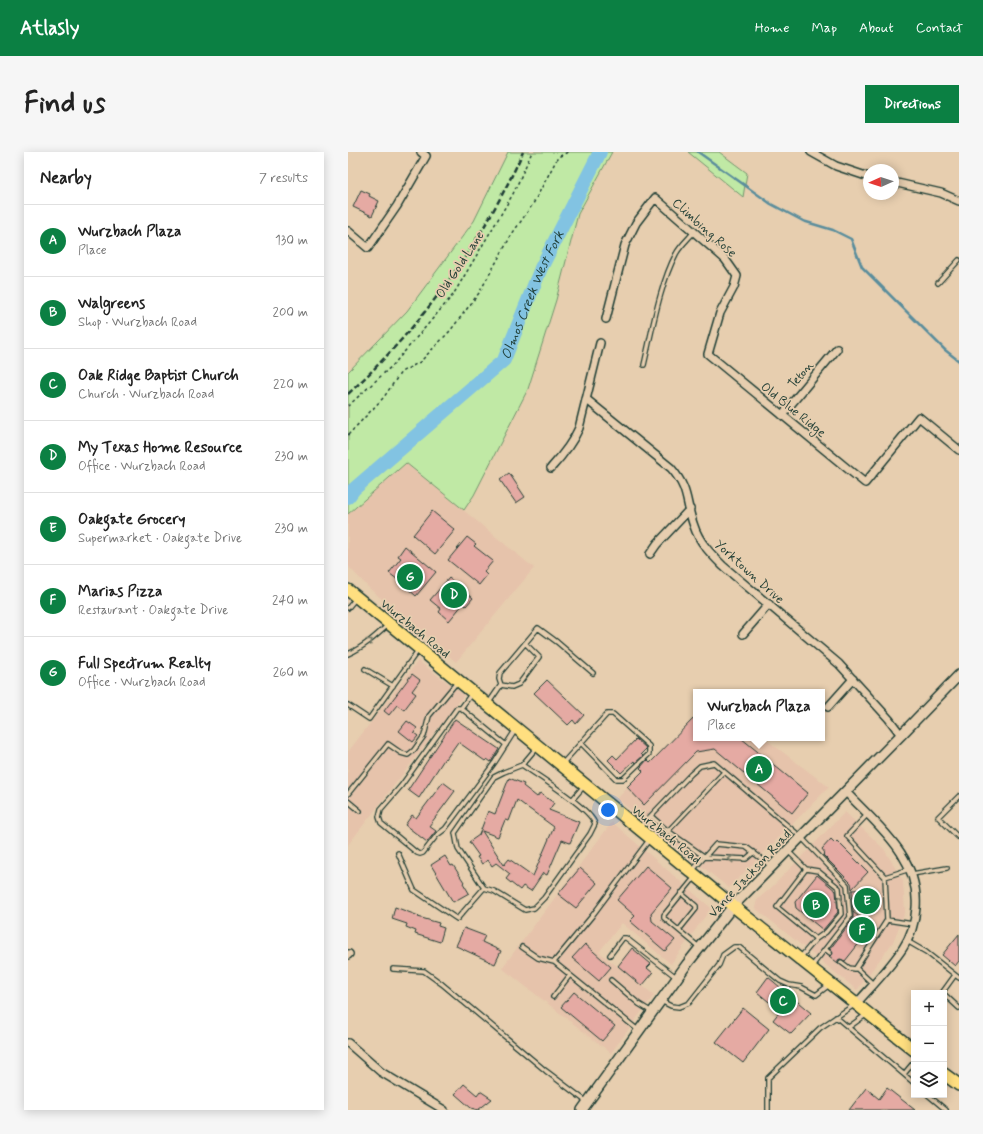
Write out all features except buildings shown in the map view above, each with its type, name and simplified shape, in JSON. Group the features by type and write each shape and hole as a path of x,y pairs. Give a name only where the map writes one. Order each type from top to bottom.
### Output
{"main road":[{"name":"Wurzbach Road","path":"351,593 733,906 911,1048"},
{"name":"Vance Jackson Road","path":"585,1106 676,978 733,906 957,680"},
{"path":"947,1076 959,1085"}],"street":[{"path":"811,152 836,166 863,175"},
{"path":"348,231 368,248 397,206 424,154"},
{"path":"899,183 941,193 959,201"},
{"name":"Climbing Rose","path":"606,319 625,245 636,223 655,198 725,259 737,276 734,287 720,313 708,354"},
{"path":"551,468 574,440 579,428 600,343"},
{"name":"Teton","path":"782,415 837,349"},
{"name":"Old Blue Ridge","path":"708,354 865,483 919,417 959,450"},
{"name":"Yorktown Drive","path":"586,399 671,468 679,477 684,488 694,527 707,550 723,566 828,654 853,679 889,719 901,735"},
{"path":"650,554 657,544 690,509"},
{"path":"743,634 768,604"},
{"path":"828,707 853,679"},
{"path":"846,792 895,843 905,858 911,871 916,898 916,912 907,941 898,956 856,1004"},
{"path":"348,1043 381,1072 444,1110"}],"lane":[{"path":"644,365 662,289 670,265 677,252 694,232"},
{"path":"938,283 959,260"},
{"path":"348,608 351,593"},
{"path":"348,654 368,643 389,624"},
{"path":"501,685 499,679 500,673 538,628 593,673"},
{"path":"501,685 512,687 519,684 539,656 525,643"},
{"path":"348,705 369,719 420,649"},
{"path":"365,669 393,686"},
{"path":"348,794 388,744 401,754 408,755 414,750 424,736 429,716 458,680"},
{"path":"488,705 501,685"},
{"path":"473,692 461,708 457,708 401,786 381,809 379,814 381,823 417,853 424,853 437,835 445,829 496,762 516,728"},
{"path":"461,708 506,745"},
{"path":"561,765 580,743 607,714 613,714 649,746 649,754 624,779 616,779 580,743"},
{"path":"522,765 572,800 593,819 595,824 590,834 544,898 534,908 525,910 494,891 484,888 458,849 455,833 494,777 522,765 538,746"},
{"path":"638,828 700,766 714,763 801,837 847,886 850,917 810,968"},
{"path":"554,962 653,841 668,831 724,772"},
{"path":"572,800 585,785"},
{"path":"958,837 938,817 959,796"},
{"path":"348,801 360,810"},
{"path":"856,968 887,920 885,877 847,836 867,815"},
{"path":"651,816 668,831 705,857 746,860 754,852"},
{"path":"700,947 664,918 664,915 716,844 746,846 772,867"},
{"path":"788,851 806,869 818,871 839,888 841,914 826,932 816,939 799,959"},
{"path":"398,853 414,890 457,919 484,888"},
{"path":"885,877 911,871 947,868"},
{"path":"806,869 777,907 816,939"},
{"path":"679,930 696,909 696,906 681,893"},
{"path":"887,920 913,924"},
{"path":"610,955 623,938 626,938 676,978"},
{"path":"907,941 926,952 959,978"},
{"path":"522,947 538,958 554,962 639,1031"},
{"path":"660,1000 670,1006 679,1007 688,1002 720,964 723,956 734,947 739,947 780,981 789,985 801,987 816,995 830,984"},
{"path":"825,949 830,953"},
{"path":"841,962 851,969 856,968"},
{"path":"856,968 873,984"},
{"path":"393,969 424,971 442,984 546,1071 585,1106"},
{"path":"946,990 955,975"},
{"path":"553,997 570,976"},
{"path":"611,980 639,1004 652,1012"},
{"path":"947,998 959,1008"},
{"path":"768,1110 768,1078 820,1028 856,1004"},
{"path":"849,1027 868,1013"},
{"path":"836,1017 911,1080"},
{"path":"904,1074 911,1066"},
{"path":"932,1098 946,1110"}],"path":[{"name":"Old Gold Lane","path":"348,406 393,365 453,295 513,194 532,152"},
{"path":"348,435 384,397 401,372 420,362 450,331 479,293 512,234 533,204 558,157 568,152"}],"shaded area":[{"path":"406,463 534,568 456,662 370,589 348,566 348,514"},
{"path":"418,661 464,695 348,845 348,752"},
{"path":"693,719 693,741 768,741 829,787 729,888 617,799"},
{"path":"845,812 884,849 903,881 905,912 893,942 857,990 755,908 757,900 772,887"},
{"path":"612,822 711,908 671,964 622,923 599,952 654,995 611,1053 502,968"}],"green space":[{"path":"508,152 612,152 578,214 556,300 528,389 474,495 464,510 406,463 348,514 348,372 407,311 474,221"},
{"path":"688,152 719,152 747,173 743,197"}],"waterway":[{"name":"Olmos Creek West Fork","path":"348,497 354,489 504,360 541,268 600,152"},
{"path":"698,152 771,204 803,221 833,230 851,239 862,267 945,350 959,361"}],"railway":[{"path":"348,394 401,340 448,282 489,219 523,152"}],"place":[{"name":"Full Spectrum Realty","path":"410,577"},
{"name":"My Texas Home Resource","path":"454,595"},
{"name":"Wurzbach Plaza","path":"759,769"},
{"name":"Oakgate Grocery","path":"867,901"},
{"name":"Walgreens","path":"816,905"},
{"name":"Marias Pizza","path":"862,930"},
{"name":"Oak Ridge Baptist Church","path":"783,1001"}]}
